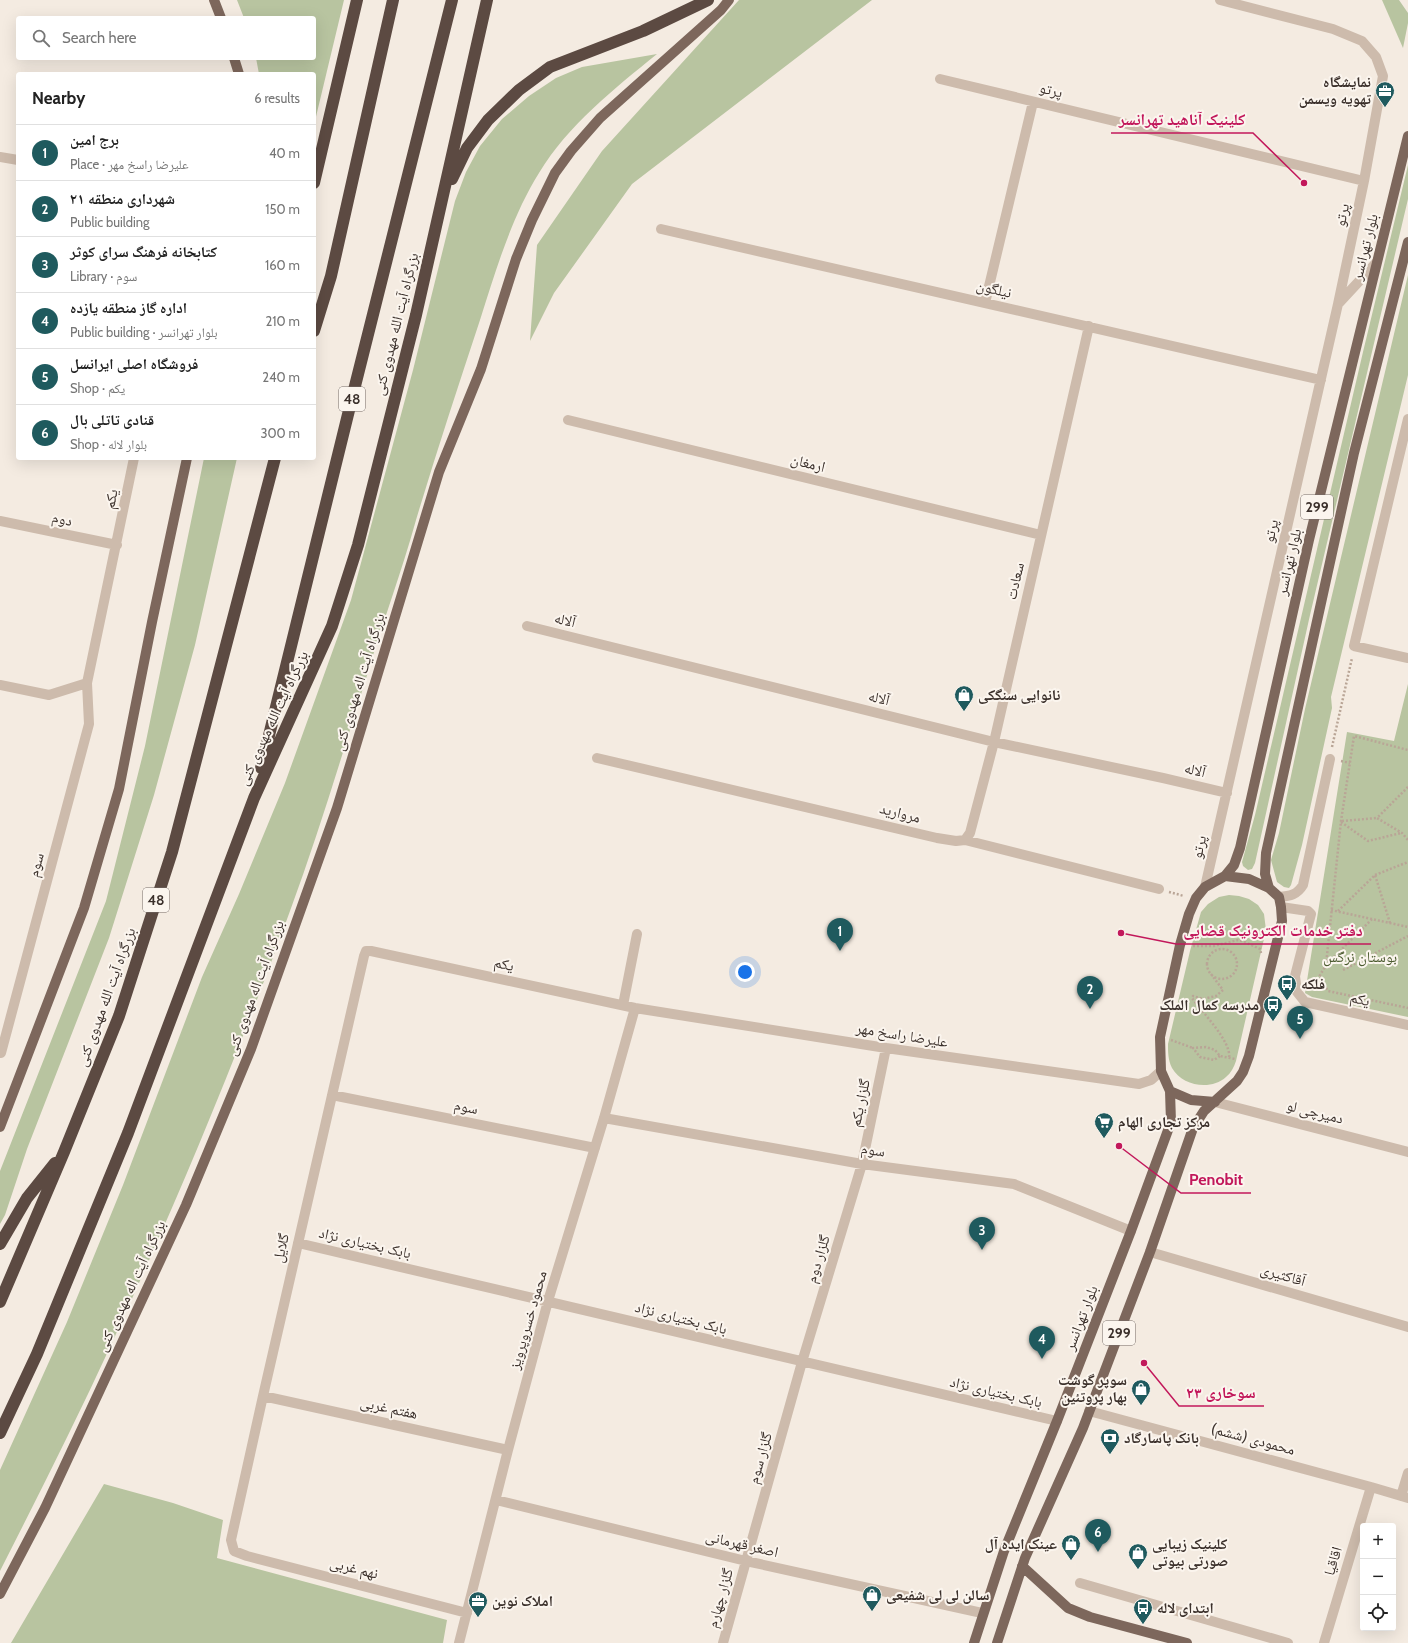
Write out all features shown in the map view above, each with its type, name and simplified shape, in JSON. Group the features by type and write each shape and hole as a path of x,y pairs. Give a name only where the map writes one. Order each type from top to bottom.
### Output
{"highway":[{"path":"316,174 357,0"},
{"path":"316,325 331,276 393,0"},
{"name":"بزرگراه آیت الله مهدوی کنی","path":"254,798 452,0"},
{"name":"بزرگراه آیت الله مهدوی کنی","path":"254,798 332,626 358,545 416,315 487,0"},
{"path":"444,196 467,148 488,120 519,90 550,67 643,31 708,0"},
{"name":"بزرگراه آیت الله مهدوی کنی","path":"267,484 270,460"},
{"name":"بزرگراه آیت الله مهدوی کنی","path":"0,1302 64,1152 119,1016 172,852 274,460"},
{"name":"48","path":"0,1433 37,1354 128,1133 254,798"},
{"path":"0,1244 27,1198 64,1152"}],"main road":[{"path":"214,0 220,16"},
{"name":"بزرگراه آیت اله مهدوی کنی","path":"0,1594 45,1508 186,1205 251,1049 337,808 440,472 481,369 516,259 532,220 555,173 571,151 600,118 720,10 729,0"},
{"path":"235,60 238,72"},
{"name":"بلوار تهرانسر","path":"1225,876 1234,865 1240,848 1309,540 1408,136"},
{"name":"299","path":"1269,888 1265,874 1266,853 1354,453 1408,242"},
{"path":"0,1127 84,908 119,789 152,622 188,460"},
{"path":"1225,876 1249,879 1269,888 1280,902 1282,920 1249,1056 1243,1072 1237,1081 1215,1102 1191,1100 1170,1091 1161,1070 1159,1053 1160,1037 1180,945 1189,914 1196,898 1205,887 1225,876"},
{"name":"بلوار تهرانسر","path":"974,1643 982,1613 1004,1551 1057,1422 1131,1231 1171,1122 1170,1091"},
{"name":"299","path":"1022,1566 1089,1411 1150,1252 1193,1128 1204,1110 1215,1102"},
{"path":"997,1643 1022,1566 1068,1608 1090,1616 1187,1643"}],"street":[{"name":"پرتو","path":"1205,887 1338,304 1364,181 1383,76 1372,50 1362,41 1333,29 1220,0"},
{"name":"پرتو","path":"940,79 1364,181"},
{"path":"985,303 1033,102"},
{"path":"0,156 16,160"},
{"name":"نیلگون","path":"661,229 1321,380"},
{"path":"1338,304 1376,263"},
{"name":"سعادت","path":"965,840 970,833 994,742 1089,326"},
{"path":"1408,419 1354,646 1408,658"},
{"name":"ارمغان","path":"568,420 1041,536"},
{"name":"یکم","path":"117,545 134,460"},
{"name":"دوم","path":"0,521 117,545"},
{"name":"سوم","path":"1,1053 89,724 87,683 117,545"},
{"name":"آلاله","path":"526,626 994,742 1226,793"},
{"path":"0,685 49,695 87,683"},
{"name":"مروارید","path":"597,758 937,838 956,841 965,840 1159,890"},
{"path":"1280,902 1298,893 1303,885 1330,759"},
{"name":"یکم","path":"1280,902 1308,911 1311,914 1295,976 1297,992 1305,1002 1408,1025"},
{"path":"623,1005 637,934"},
{"name":"یکم","path":"366,951 379,952 635,1008"},
{"name":"گلایل","path":"234,1551 231,1540 366,951"},
{"name":"علیرضا راسخ مهر","path":"635,1008 886,1048 1139,1084 1151,1080 1161,1070"},
{"name":"محمود خسروپرویز","path":"459,1643 548,1301 604,1118 635,1008"},
{"name":"گلزار یکم","path":"862,1164 886,1048"},
{"name":"سوم","path":"332,1095 595,1148"},
{"name":"دمیرچی لو","path":"1215,1102 1408,1152"},
{"name":"سوم","path":"604,1118 862,1164 1014,1184 1131,1231"},
{"name":"گلزار دوم","path":"802,1362 862,1164"},
{"name":"بابک بختیاری نژاد","path":"298,1243 1057,1422"},
{"name":"آقاکثیری","path":"1150,1252 1408,1327"},
{"name":"گلزار سوم","path":"746,1561 802,1362"},
{"name":"هفتم غربی","path":"263,1396 508,1450"},
{"name":"محمودی (ششم)","path":"1089,1411 1405,1497"},
{"path":"1405,1497 1408,1473"},
{"name":"اقاقیا","path":"1324,1643 1371,1487"},
{"name":"اصغر قهرمانی","path":"496,1500 746,1561 982,1613"},
{"name":"نهم غربی","path":"234,1551 247,1556 467,1613"},
{"name":"گلزار چهارم","path":"723,1643 746,1561"},
{"path":"1080,1583 1288,1643"}],"path":[{"path":"1330,759 1354,646"},
{"path":"1326,965 1341,822 1354,736 1408,750"},
{"path":"1377,818 1408,787"},
{"path":"1341,822 1377,818 1402,833 1408,840"},
{"path":"1341,822 1368,841 1402,833"},
{"path":"1338,911 1375,875 1408,862"},
{"path":"1375,875 1390,923"},
{"path":"1159,890 1196,898"},
{"path":"1331,910 1408,927"},
{"path":"1372,919 1326,965 1318,977 1328,991 1408,1008"},
{"path":"1344,970 1408,936"},
{"path":"1180,945 1214,946 1238,940 1260,949 1262,954 1273,960"},
{"path":"1227,943 1224,949 1214,952 1208,959 1207,964 1211,974 1223,990 1216,996 1203,1000 1193,996 1192,998 1223,1037 1230,1052 1229,1058"},
{"path":"1211,974 1219,978 1224,978 1228,977 1235,971 1237,962 1235,957 1224,949"},
{"path":"1178,1043 1194,1048 1206,1047 1215,1050 1220,1056 1214,1060 1200,1057 1194,1048"}],"green space":[{"path":"237,0 344,0 316,117 316,72 259,72 256,60 316,60 316,16 243,16"},
{"path":"739,0 872,0 632,184 554,293 530,341 537,245 602,151"},
{"path":"1382,0 1399,0 1408,13 1408,23 1403,48"},
{"path":"657,54 608,94 564,139 539,173 512,226 498,263 447,420 321,822 270,966 205,1130 135,1292 43,1487 0,1571 0,1470 67,1322 123,1185 202,977 239,894 285,783 351,600 413,370 455,201 466,172 480,146 502,119 529,96 556,78 582,67"},
{"path":"1408,165 1408,199 1310,615 1255,863 1252,869 1248,870 1243,866 1242,862 1255,815"},
{"path":"1408,275 1408,375 1331,697 1332,708 1302,845 1289,888 1284,887 1277,882 1271,860 1279,833 1305,709"},
{"path":"204,460 237,460 195,645 154,795 109,938 27,1149 5,1215 0,1224 0,1171 106,901 145,746"},
{"name":"بوستان نرگس","path":"1408,684 1408,1017 1312,997 1305,993 1347,732 1394,741"},
{"path":"1229,895 1249,899 1258,905 1264,914 1266,930 1236,1061 1232,1070 1226,1077 1213,1084 1197,1084 1183,1079 1172,1068 1168,1053 1168,1044 1190,951 1201,912 1208,904 1219,897"},
{"path":"104,1484 173,1503 223,1520 217,1558 447,1620 443,1643 11,1643"}],"place":[{"name":"نمایشگاه تهویه ویسمن","path":"1385,108"},
{"name":"کلینیک آناهید تهرانسر","path":"1304,183"},
{"name":"نانوایی سنگکی","path":"964,712"},
{"name":"دفتر خدمات الکترونیک قضایی","path":"1121,933"},
{"name":"برج امین","path":"840,951"},
{"name":"فلکه","path":"1287,1001"},
{"name":"شهرداری منطقه ۲۱","path":"1090,1009"},
{"name":"مدرسه کمال الملک","path":"1273,1022"},
{"name":"فروشگاه اصلی ایرانسل","path":"1300,1039"},
{"name":"مرکز تجاری الهام","path":"1104,1139"},
{"name":"Penobit","path":"1119,1146"},
{"name":"کتابخانه فرهنگ سرای کوثر","path":"982,1250"},
{"name":"اداره گاز منطقه یازده","path":"1042,1359"},
{"name":"سوخاری ۲۳","path":"1144,1363"},
{"name":"سوپر گوشت بهار پروتئین","path":"1141,1406"},
{"name":"بانک پاسارگاد","path":"1110,1455"},
{"name":"قنادی تاتلی بال","path":"1098,1552"},
{"name":"عینک ایده آل","path":"1071,1561"},
{"name":"کلینیک زیبایی صورتی بیوتی","path":"1138,1570"},
{"name":"سالن لی لی شفیعی","path":"872,1612"},
{"name":"املاک نوین","path":"478,1618"},
{"name":"ابتدای لاله","path":"1143,1625"}]}
